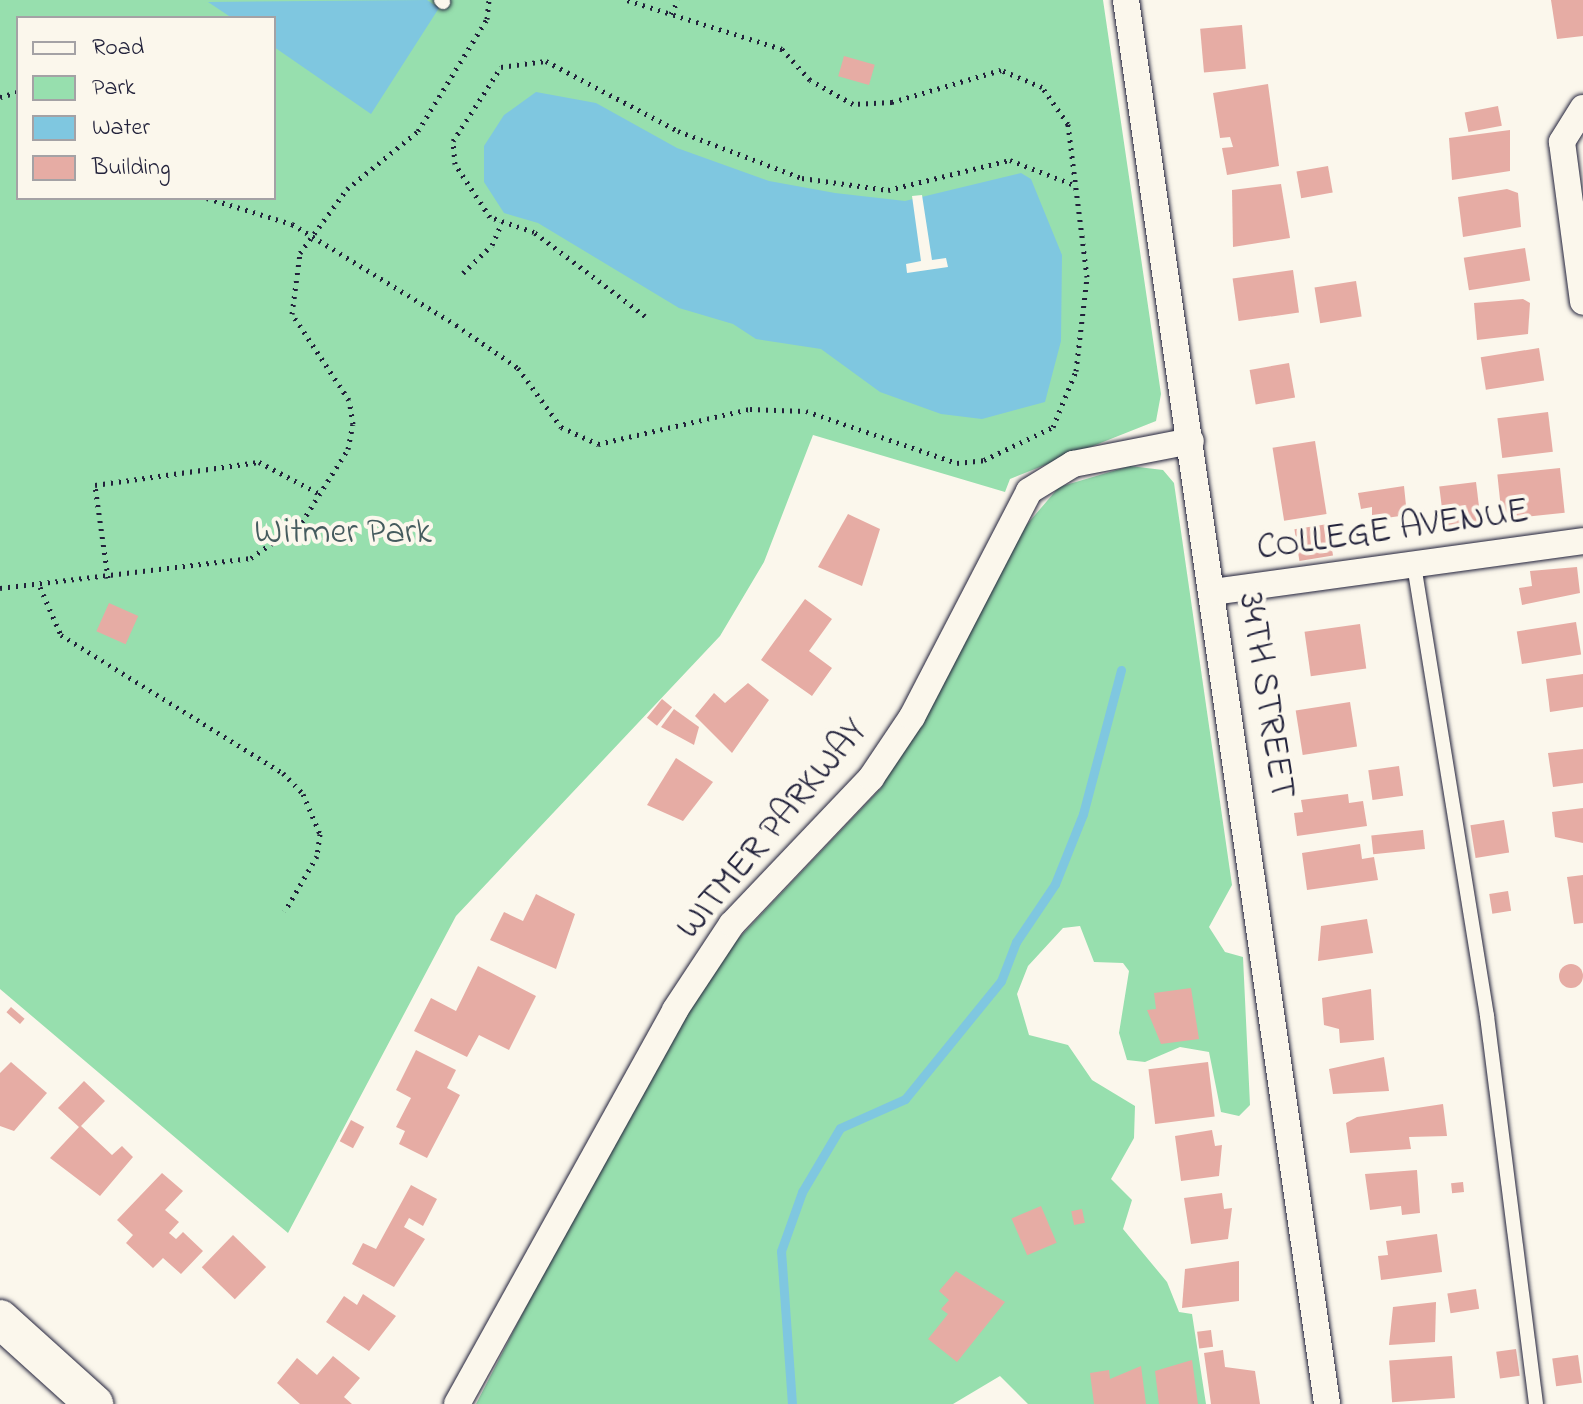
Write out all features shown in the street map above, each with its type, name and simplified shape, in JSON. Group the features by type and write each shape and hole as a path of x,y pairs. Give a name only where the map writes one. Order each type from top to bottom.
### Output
{"main road":[{"path":"0,1319 94,1404"}],"street":[{"name":"34TH STREET","path":"1126,0 1327,1404"},
{"path":"1583,108 1562,142 1583,302"},
{"name":"WITMER PARKWAY","path":"457,1404 675,1010 732,924 871,778 912,717 1029,491 1073,464 1191,441"},
{"name":"COLLEGE AVENUE","path":"1212,592 1583,541"}],"lane":[{"path":"1414,565 1487,1016 1536,1404"}],"path":[{"path":"0,588 40,587 251,558 278,545 320,494 348,449 353,424 349,400 292,314 300,253 347,189 418,131 487,19 489,0"},
{"path":"212,200 312,237 518,368 561,427 598,444 750,409 806,411 957,463 984,460 1053,427 1076,371 1087,306 1077,186 1061,106 1022,76 977,72 892,102 853,104 810,80 782,49 627,0"},
{"path":"671,14 678,0"},
{"path":"645,316 534,232 502,223 479,204 455,164 453,141 501,67 535,60 717,150 802,178 888,190 1010,160 1077,186"},
{"path":"463,273 492,245 502,223"},
{"path":"108,578 95,485 259,462 320,494"},
{"path":"40,587 61,635 283,773 303,794 320,834 317,856 285,911"}],"green space":[{"name":"Witmer Park","path":"0,0 1103,0 1161,394 1156,421 1010,479 1005,492 813,435 764,562 720,636 456,916 288,1233 0,989"},
{"path":"1130,466 1163,470 1174,483 1232,885 1209,927 1225,952 1243,957 1250,1105 1239,1116 1221,1112 1209,1052 1180,1047 1145,1062 1127,1060 1119,1033 1129,971 1123,963 1094,962 1080,926 1063,928 1028,966 1017,994 1029,1035 1068,1045 1092,1080 1135,1106 1134,1138 1111,1179 1132,1200 1123,1229 1167,1282 1179,1312 1192,1314 1206,1404 1028,1404 1000,1376 953,1404 476,1404 652,1062 735,942 881,788 1017,536 1059,487"}],"water":[{"path":"427,0 439,8 371,114 276,48 276,16 229,16 208,2"},
{"path":"536,92 596,103 677,148 769,181 835,193 905,201 1021,173 1031,179 1062,255 1061,341 1045,402 982,419 941,414 880,392 821,349 756,339 733,324 679,308 538,223 504,213 484,182 484,146 504,115"}],"pier":[{"path":"922,195 932,260 946,258 948,267 907,273 906,264 921,261 912,196"}],"building":[{"path":"1551,0 1583,0 1583,36 1557,39"},
{"path":"1242,25 1246,69 1204,72 1200,29"},
{"path":"844,56 875,65 869,85 838,76"},
{"path":"1268,84 1279,166 1227,175 1222,148 1233,147 1230,137 1220,138 1213,93"},
{"path":"1498,106 1502,126 1468,132 1465,112"},
{"path":"1510,130 1510,171 1452,180 1449,138"},
{"path":"1328,166 1333,193 1301,198 1296,172"},
{"path":"1281,184 1290,238 1233,247 1232,190"},
{"path":"1507,189 1518,193 1521,227 1463,237 1458,197"},
{"path":"1525,248 1530,281 1469,290 1464,258"},
{"path":"1293,270 1299,313 1239,321 1233,278"},
{"path":"1356,281 1362,317 1320,323 1315,288"},
{"path":"1523,299 1530,303 1528,334 1477,340 1474,303"},
{"path":"1539,348 1544,381 1486,390 1481,357"},
{"path":"1289,363 1295,397 1256,404 1250,370"},
{"path":"1548,412 1553,452 1502,458 1497,418"},
{"path":"1315,441 1327,514 1284,521 1273,448"},
{"path":"1560,468 1565,513 1502,519 1497,475"},
{"path":"1476,482 1481,524 1444,528 1439,487"},
{"path":"1404,486 1407,515 1372,520 1372,507 1361,509 1358,493"},
{"path":"848,514 880,529 862,586 818,567"},
{"path":"1328,524 1333,556 1299,561 1294,529"},
{"path":"1577,567 1580,593 1522,605 1519,588 1532,586 1530,571"},
{"path":"805,599 832,619 809,651 832,668 812,696 761,660"},
{"path":"109,603 138,616 126,644 96,631"},
{"path":"1576,622 1581,655 1522,664 1517,631"},
{"path":"1360,624 1366,669 1311,676 1305,632"},
{"path":"1583,674 1583,707 1550,712 1546,679"},
{"path":"748,683 769,700 732,753 695,716 714,693 725,703"},
{"path":"662,699 672,707 657,726 647,718"},
{"path":"1350,702 1357,746 1303,755 1296,711"},
{"path":"674,709 699,727 694,745 661,727"},
{"path":"1583,749 1583,783 1553,787 1548,753"},
{"path":"676,758 713,782 683,821 647,805"},
{"path":"1399,766 1403,796 1372,800 1368,770"},
{"path":"1348,794 1349,803 1363,801 1367,826 1297,836 1294,813 1303,812 1301,800"},
{"path":"1583,808 1583,843 1555,837 1552,812"},
{"path":"1504,820 1509,853 1476,858 1470,825"},
{"path":"1423,830 1425,849 1373,854 1371,835"},
{"path":"1360,844 1362,859 1374,857 1378,880 1307,890 1302,853"},
{"path":"1583,875 1583,923 1574,924 1567,877"},
{"path":"1508,891 1511,911 1492,914 1489,894"},
{"path":"536,894 575,914 556,969 490,940 504,912 523,921"},
{"path":"1367,919 1373,953 1318,961 1321,926"},
{"path":"1571,964 1579,968 1583,976 1579,984 1571,988 1563,984 1559,976 1563,968"},
{"path":"478,966 536,996 509,1050 479,1035 467,1057 414,1031 431,998 456,1011"},
{"path":"1191,988 1199,1039 1161,1044 1147,1010 1156,1009 1154,993"},
{"path":"1371,989 1374,1040 1340,1043 1339,1029 1324,1025 1322,998"},
{"path":"11,1007 25,1019 20,1024 6,1012"},
{"path":"416,1050 456,1070 447,1088 460,1095 427,1158 399,1144 405,1131 396,1127 411,1098 396,1090"},
{"path":"1384,1057 1389,1091 1333,1094 1329,1069"},
{"path":"11,1062 47,1093 14,1131 0,1126 0,1073"},
{"path":"1208,1062 1215,1117 1155,1124 1148,1069"},
{"path":"84,1081 105,1101 81,1126 112,1155 122,1146 133,1157 100,1196 50,1158 79,1127 58,1108"},
{"path":"1443,1104 1447,1136 1409,1137 1411,1149 1350,1153 1346,1123 1357,1117"},
{"path":"351,1120 364,1127 353,1148 340,1141"},
{"path":"1212,1130 1215,1146 1222,1145 1219,1176 1181,1181 1175,1136"},
{"path":"1417,1170 1420,1213 1402,1215 1401,1206 1370,1210 1365,1174"},
{"path":"162,1173 183,1191 165,1210 179,1222 169,1233 176,1239 183,1232 203,1251 181,1274 163,1258 153,1268 126,1243 133,1235 117,1220"},
{"path":"1463,1182 1464,1192 1452,1193 1451,1183"},
{"path":"411,1185 437,1199 423,1226 409,1218 404,1227 425,1239 394,1287 352,1264 363,1243 376,1249"},
{"path":"1222,1193 1224,1209 1232,1208 1228,1239 1191,1244 1184,1198"},
{"path":"1041,1206 1057,1243 1027,1255 1012,1219"},
{"path":"1082,1209 1085,1223 1074,1225 1071,1211"},
{"path":"1437,1234 1442,1272 1381,1280 1378,1256 1388,1255 1386,1241"},
{"path":"233,1235 266,1267 235,1299 202,1267"},
{"path":"1239,1261 1239,1301 1182,1308 1185,1269"},
{"path":"956,1271 1005,1302 957,1362 928,1339 948,1314 941,1309 949,1300 939,1291"},
{"path":"1476,1289 1479,1309 1450,1313 1447,1294"},
{"path":"363,1294 396,1316 369,1351 326,1322 344,1296 357,1305"},
{"path":"1436,1302 1435,1342 1389,1345 1393,1307"},
{"path":"1211,1330 1213,1347 1199,1349 1197,1332"},
{"path":"1516,1349 1520,1376 1500,1379 1496,1352"},
{"path":"1223,1350 1225,1367 1255,1371 1260,1404 1211,1404 1204,1353"},
{"path":"1578,1355 1582,1383 1556,1386 1552,1359"},
{"path":"333,1356 360,1378 344,1397 352,1404 300,1404 277,1383 297,1358 317,1375"},
{"path":"1452,1356 1455,1398 1392,1402 1389,1360"},
{"path":"1192,1360 1198,1404 1159,1404 1155,1371"},
{"path":"1141,1366 1146,1404 1094,1404 1090,1373 1109,1370 1110,1379"}],"waterway":[{"path":"792,1404 781,1251 802,1192 840,1128 905,1099 1001,981 1016,942 1055,884 1083,814 1121,670"}]}
